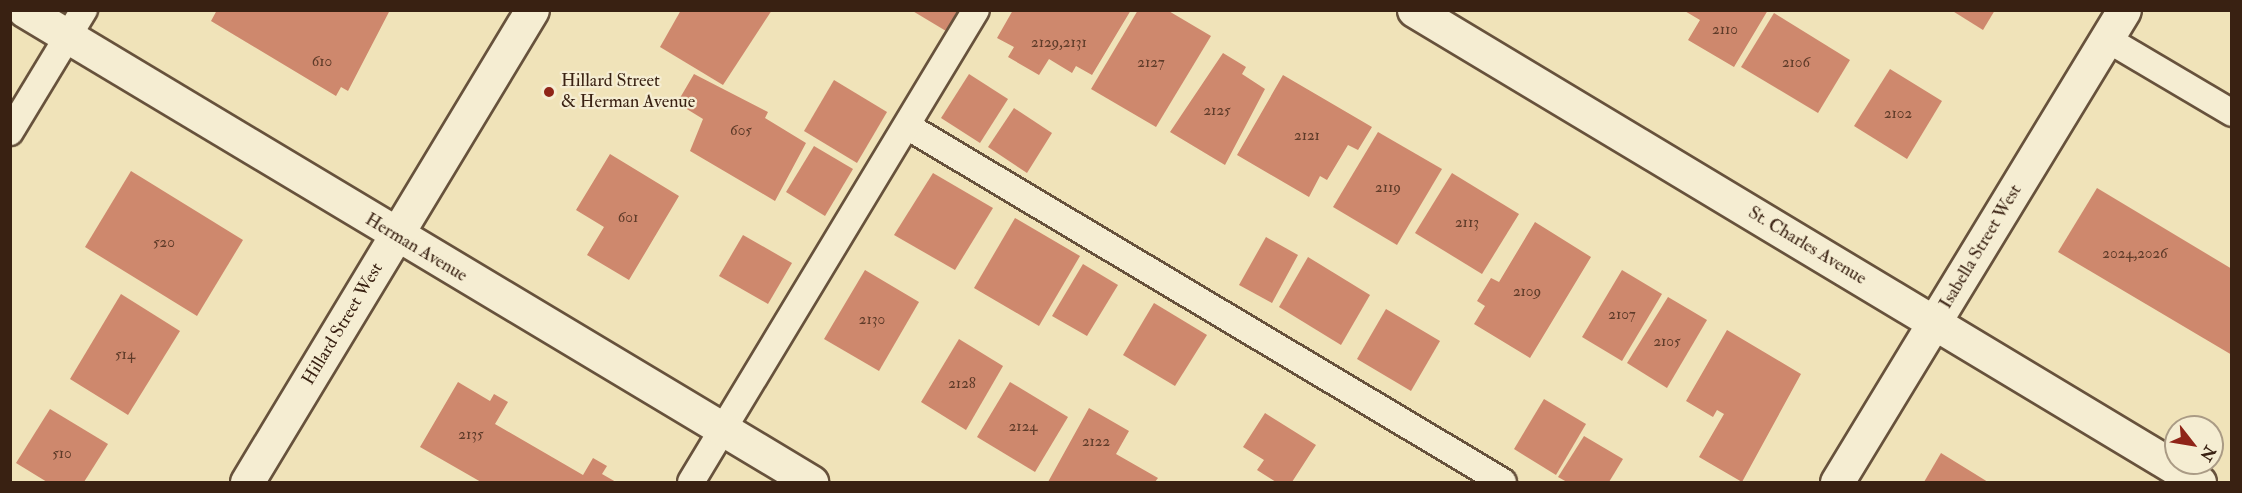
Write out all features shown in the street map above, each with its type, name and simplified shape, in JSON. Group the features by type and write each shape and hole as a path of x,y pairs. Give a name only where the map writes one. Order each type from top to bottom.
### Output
{"street":[{"name":"Herman Avenue","path":"24,10 75,23 396,237 811,483"},
{"name":"Hillard Street West","path":"247,483 532,10"},
{"name":"St. Charles Avenue","path":"1414,10 2199,483"},
{"name":"Isabella Street West","path":"1837,483 2124,10"}],"lane":[{"path":"691,483 976,10"},
{"path":"10,132 75,23"},
{"path":"2107,39 2232,113"},
{"path":"907,126 1503,483"}],"building":[{"path":"217,10 390,10 348,91 341,87 336,96 211,21"},
{"path":"681,10 772,10 723,85 660,47"},
{"path":"911,10 958,10 946,31"},
{"path":"1013,10 1131,10 1092,75 1076,66 1072,73 1049,59 1039,75 1008,57 1014,47 997,38"},
{"path":"1138,10 1167,10 1211,36 1156,127 1091,89"},
{"path":"1683,10 1768,10 1734,67 1688,40 1700,20"},
{"path":"1951,10 1995,10 1983,30"},
{"path":"1774,13 1850,60 1818,113 1741,67"},
{"path":"1223,53 1246,67 1242,74 1265,89 1225,165 1170,132"},
{"path":"1890,69 1942,101 1907,159 1854,126"},
{"path":"694,74 768,112 765,118 806,143 775,201 690,151 703,119 677,103"},
{"path":"969,74 1008,99 980,143 941,118"},
{"path":"1283,75 1372,127 1358,150 1348,145 1327,180 1320,176 1309,197 1237,155"},
{"path":"834,80 887,112 857,163 804,131"},
{"path":"1014,108 1052,133 1027,173 988,147"},
{"path":"1378,132 1442,169 1397,245 1333,207"},
{"path":"814,146 853,169 825,216 786,192"},
{"path":"610,154 679,196 629,280 587,255 604,227 576,210"},
{"path":"131,171 243,240 197,316 85,247"},
{"path":"933,173 993,208 955,270 894,235"},
{"path":"1452,173 1519,214 1482,274 1415,233"},
{"path":"2097,188 2232,269 2232,355 2058,252"},
{"path":"1015,218 1080,256 1039,326 974,288"},
{"path":"1535,222 1591,257 1530,358 1474,324 1485,306 1477,301 1491,278 1499,282"},
{"path":"743,235 792,263 768,304 719,276"},
{"path":"1266,237 1298,255 1272,303 1239,285"},
{"path":"1308,257 1370,295 1341,345 1279,307"},
{"path":"1083,264 1118,285 1087,336 1052,316"},
{"path":"865,270 919,302 879,371 824,339"},
{"path":"1622,270 1662,294 1622,361 1582,337"},
{"path":"121,294 180,331 128,415 70,379"},
{"path":"1668,297 1707,320 1667,388 1627,363"},
{"path":"1154,303 1207,335 1175,386 1123,355"},
{"path":"1386,309 1440,341 1411,391 1357,359"},
{"path":"1727,330 1801,374 1742,482 1699,457 1724,414 1717,410 1713,417 1686,401"},
{"path":"959,339 1003,366 966,430 921,402"},
{"path":"458,382 490,401 494,394 508,402 495,424 583,475 593,458 607,466 602,474 616,482 481,482 420,447"},
{"path":"1010,382 1068,417 1035,472 977,437"},
{"path":"1544,399 1586,424 1556,475 1514,449"},
{"path":"1089,408 1129,431 1116,454 1158,478 1155,482 1048,482"},
{"path":"50,409 108,444 84,482 47,482 16,463"},
{"path":"1265,413 1316,445 1292,482 1276,482 1257,470 1264,460 1243,447"},
{"path":"1584,436 1623,459 1609,482 1567,482 1558,477"},
{"path":"1941,453 1988,482 1924,482"}],"place":[{"name":"Hillard Street & Herman Avenue","path":"549,92"}]}
